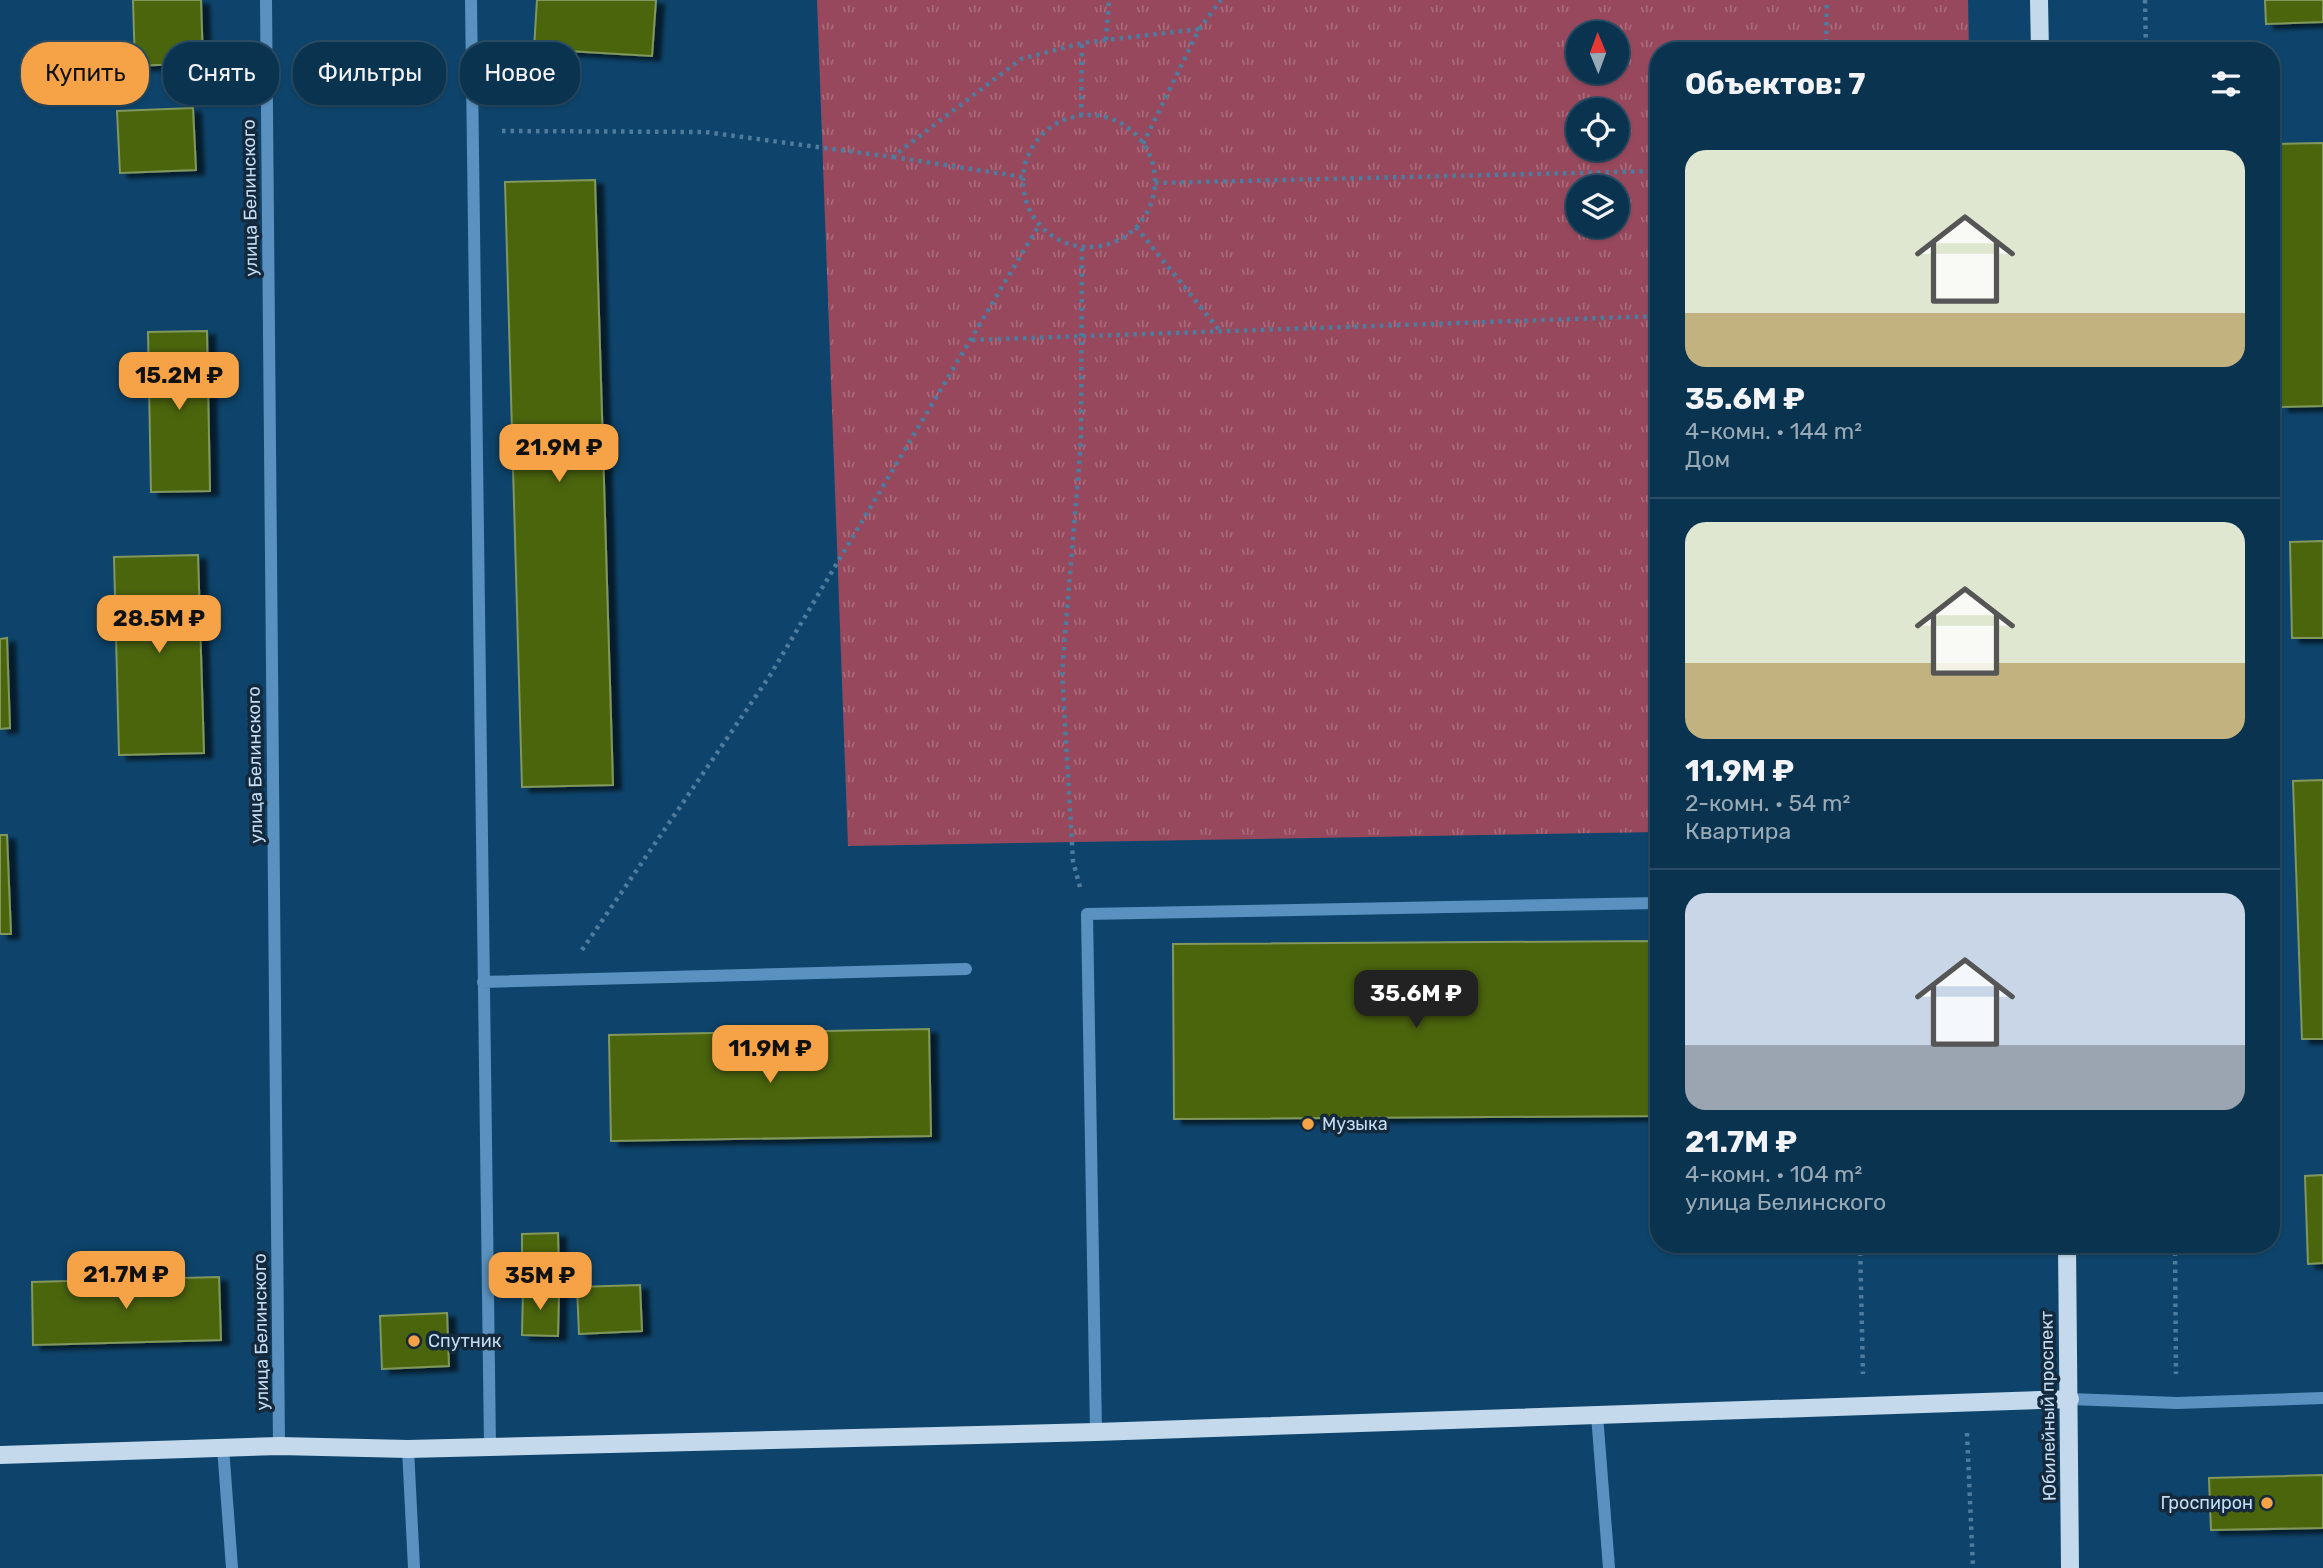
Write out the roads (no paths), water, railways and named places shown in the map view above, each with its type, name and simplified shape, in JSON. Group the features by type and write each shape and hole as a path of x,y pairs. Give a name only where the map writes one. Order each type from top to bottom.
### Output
{"main road":[{"path":"2039,0 2040,42"},
{"name":"Юбилейный проспект","path":"2067,1253 2070,1568"},
{"path":"0,1455 223,1447 408,1448 1096,1432 2070,1399"}],"street":[{"name":"улица Белинского","path":"265,0 279,1446"},
{"path":"471,0 490,1446"},
{"path":"1096,1432 1087,914 1650,903"},
{"path":"483,982 966,969"},
{"path":"2070,1399 2177,1403 2323,1398"},
{"path":"1597,1415 1609,1568"},
{"path":"223,1447 232,1568"},
{"path":"408,1448 414,1568"}],"place":[{"name":"Музыка","path":"1308,1124"},
{"name":"Спутник","path":"414,1341"},
{"name":"Гроспирон","path":"2267,1503"}]}
